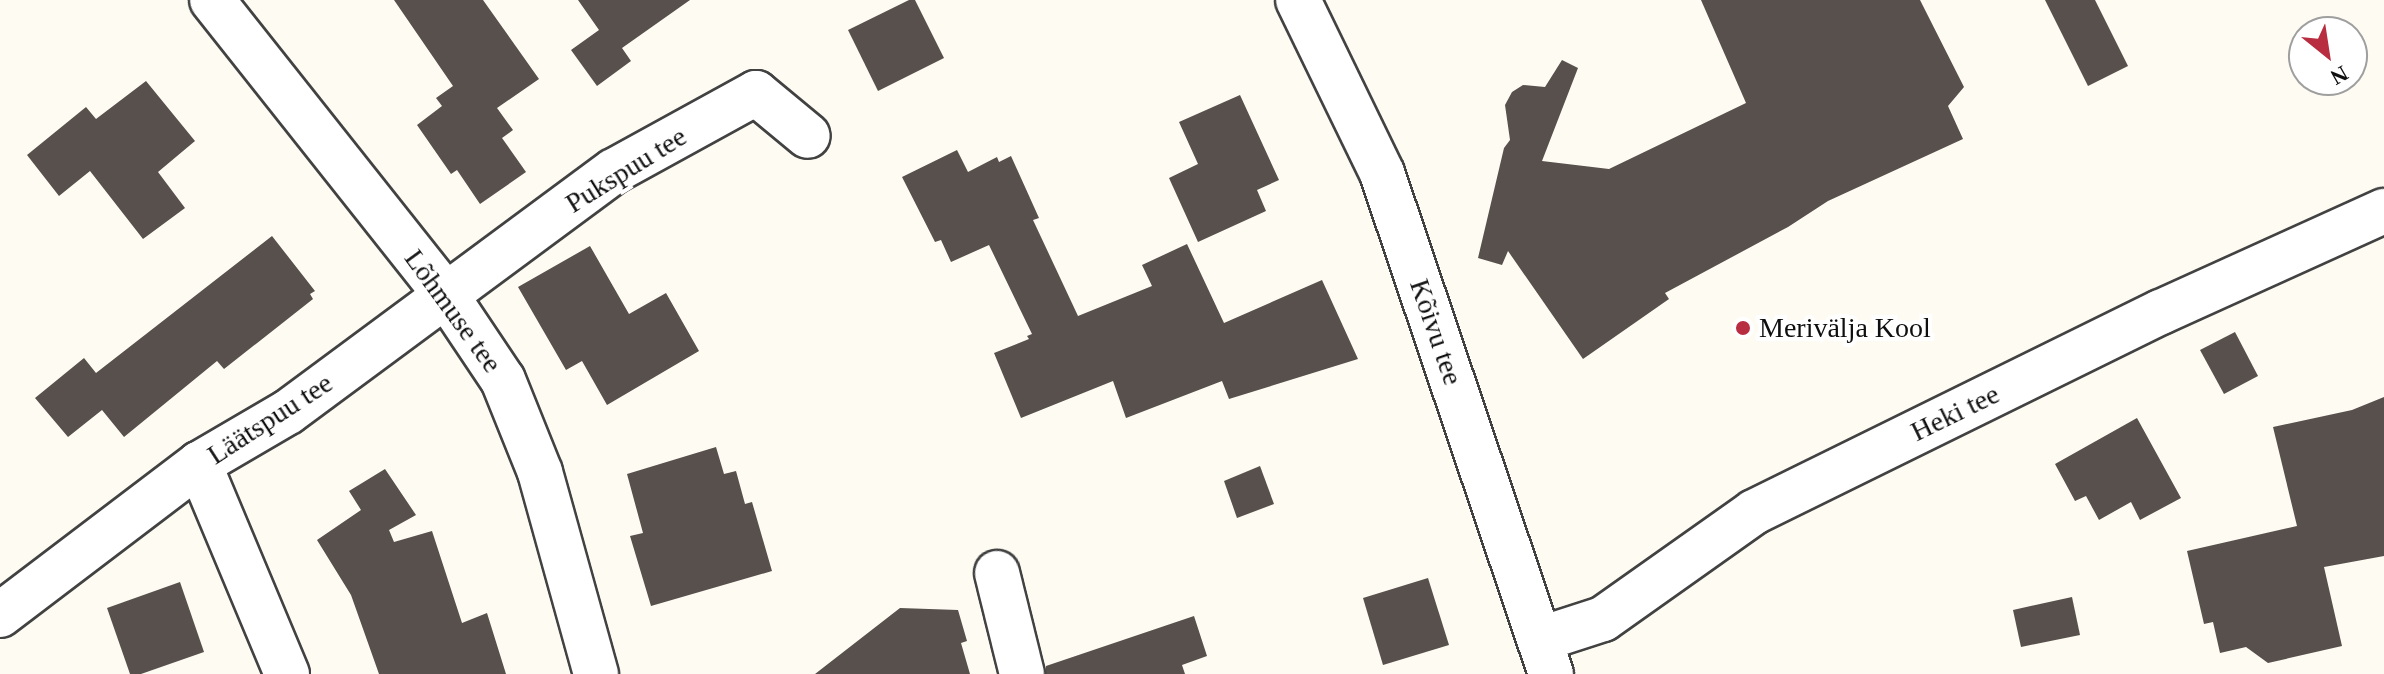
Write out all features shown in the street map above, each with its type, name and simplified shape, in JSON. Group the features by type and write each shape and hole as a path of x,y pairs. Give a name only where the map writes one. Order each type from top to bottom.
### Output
{"street":[{"name":"Lõhmuse tee","path":"212,0 446,295 503,380 540,472 596,674"},
{"name":"Kõivu tee","path":"1298,0 1382,173 1546,656"},
{"name":"Pukspuu tee","path":"446,295 614,171 756,93 808,136"},
{"name":"Heki tee","path":"1546,656 1754,512 2161,312 2384,211"},
{"name":"Läätspuu tee","path":"287,674 199,464 288,412 446,295"},
{"path":"0,615 199,464"},
{"path":"997,573 1022,674"}],"building":[{"path":"394,0 483,0 539,79 497,108 513,130 502,138 526,172 480,204 457,170 451,174 417,125 442,106 436,98 453,86"},
{"path":"578,0 690,0 622,48 631,61 597,86 571,50 599,30"},
{"path":"909,0 915,0 944,58 878,91 848,30"},
{"path":"1701,0 1920,0 1964,87 1948,106 1963,139 1828,201 1788,227 1665,293 1669,299 1583,359 1508,251 1502,265 1478,258 1504,148 1510,140 1505,105 1512,92 1523,85 1545,87 1562,60 1578,68 1542,161 1609,169 1746,103"},
{"path":"2045,0 2095,0 2128,66 2088,86"},
{"path":"146,81 195,141 158,172 185,208 143,239 90,171 59,196 27,155 86,107 96,119"},
{"path":"1240,95 1279,180 1257,190 1266,211 1198,242 1169,178 1198,164 1179,122"},
{"path":"957,150 968,172 997,157 999,162 1011,156 1039,218 1033,220 1078,316 1152,286 1142,265 1187,244 1224,323 1322,280 1358,359 1229,399 1222,381 1126,418 1113,381 1021,418 994,353 1029,339 1027,336 1032,334 989,245 951,262 941,240 935,242 902,177"},
{"path":"272,236 315,291 310,294 313,299 224,369 217,361 124,437 102,410 68,437 35,398 84,358 96,373"},
{"path":"590,246 629,314 666,293 699,351 607,405 582,361 566,370 518,287"},
{"path":"2235,332 2258,376 2224,394 2200,350"},
{"path":"2384,397 2384,556 2324,567 2342,646 2268,663 2246,647 2220,653 2213,622 2204,624 2187,551 2297,526 2273,427 2352,410"},
{"path":"2137,418 2181,498 2140,520 2131,502 2099,520 2086,496 2075,501 2055,464"},
{"path":"716,447 724,474 736,471 745,504 752,502 772,571 651,606 630,536 643,533 627,474"},
{"path":"1260,466 1274,504 1237,518 1224,481"},
{"path":"385,469 416,515 389,530 394,542 432,531 462,623 487,613 506,674 379,674 351,595 317,540 361,510 349,491"},
{"path":"1428,578 1449,645 1383,665 1363,598"},
{"path":"180,582 204,652 141,674 130,674 107,608"},
{"path":"2072,597 2080,635 2021,647 2013,610"},
{"path":"900,608 958,610 967,641 961,643 970,674 815,674"},
{"path":"1194,616 1207,656 1182,665 1185,674 1046,674 1046,666"}],"place":[{"name":"Merivälja Kool","path":"1743,328"}]}
